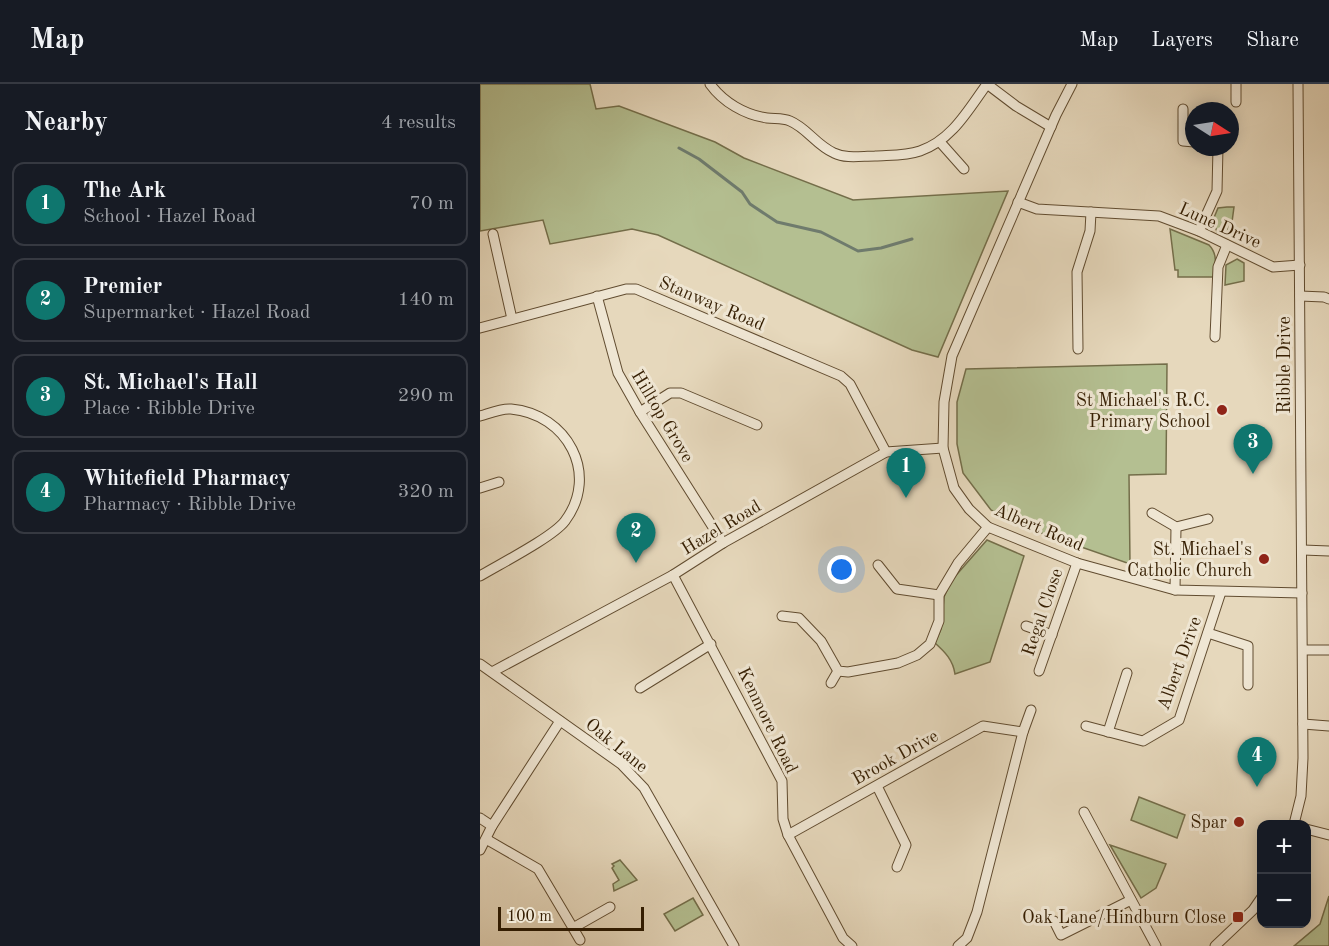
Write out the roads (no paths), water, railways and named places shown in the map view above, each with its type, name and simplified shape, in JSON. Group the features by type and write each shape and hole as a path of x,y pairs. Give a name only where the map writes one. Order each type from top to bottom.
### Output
{"street":[{"path":"710,84 718,94 741,110 765,118 788,120 801,127 815,142 835,154 851,157 918,152 940,142 959,123 987,84 1016,106 1051,127"},
{"name":"Albert Road","path":"1072,84 1051,127 952,356 944,402 943,448 954,488 969,509 988,527 1077,563 1175,590 1302,593"},
{"path":"1236,84 1236,102"},
{"name":"Ribble Drive","path":"1295,820 1301,796 1303,724 1298,84"},
{"path":"1183,109 1183,141 1185,141"},
{"path":"940,142 959,157 964,169"},
{"path":"1199,231 1217,191 1218,156"},
{"name":"Lune Drive","path":"1018,202 1037,209 1159,216 1199,231 1273,267 1300,265"},
{"path":"1078,349 1077,272 1090,231 1091,212"},
{"path":"493,234 512,319"},
{"path":"1215,337 1218,267 1227,244"},
{"name":"Stanway Road","path":"480,328 597,296 636,289 841,376 850,384 886,452"},
{"name":"Hilltop Grove","path":"597,296 618,373 723,543"},
{"path":"1300,296 1324,297 1329,300"},
{"path":"640,412 670,393 681,393 757,425"},
{"path":"480,416 508,408 542,416 560,430 572,444 578,465 579,486 574,505 565,522 539,541 480,576"},
{"name":"Hazel Road","path":"492,672 673,575 723,543 886,452 943,448"},
{"path":"480,488 498,482"},
{"path":"1152,513 1176,527 1208,519"},
{"path":"838,671 898,663 917,655 930,644 939,621 939,595 958,563 988,527"},
{"path":"1175,590 1176,527"},
{"path":"1303,550 1329,551"},
{"name":"Regal Close","path":"1039,671 1077,563"},
{"path":"878,565 897,589 939,595"},
{"name":"Kenmore Road","path":"673,575 782,781 783,819 788,835 843,938 852,946"},
{"name":"Albert Drive","path":"1086,726 1143,741 1179,720 1221,592"},
{"path":"799,618 802,608"},
{"path":"782,616 799,618 821,641 838,671"},
{"path":"1026,626 1052,635"},
{"path":"1208,633 1248,646 1248,685"},
{"path":"640,688 711,644"},
{"path":"1303,650 1329,650"},
{"name":"Oak Lane","path":"480,664 621,764 644,788 734,946"},
{"path":"831,683 838,671"},
{"path":"1108,732 1127,673"},
{"path":"958,946 967,938 977,912 1023,732 1031,710"},
{"path":"480,850 492,826 560,721"},
{"path":"1303,724 1329,726"},
{"name":"Brook Drive","path":"788,835 983,726 1023,732"},
{"path":"877,786 906,845 897,867"},
{"path":"1084,812 1156,946"},
{"path":"480,818 492,826"},
{"path":"1311,830 1329,835"},
{"path":"486,838 538,869 580,940"},
{"path":"1054,921 1061,935 1131,900"},
{"path":"1215,946 1257,904"},
{"path":"573,928 610,908"}],"waterway":[{"path":"679,148 699,159 742,192 750,204 777,222 821,232 858,251 881,248 912,239"}],"place":[{"name":"St Michael's R.C. Primary School","path":"1222,410"},
{"name":"St. Michael's Hall","path":"1253,474"},
{"name":"The Ark","path":"906,498"},
{"name":"St. Michael's Catholic Church","path":"1264,559"},
{"name":"Premier","path":"636,563"},
{"name":"Whitefield Pharmacy","path":"1257,787"},
{"name":"Spar","path":"1239,822"},
{"name":"Oak Lane/Hindburn Close","path":"1238,917"}]}
